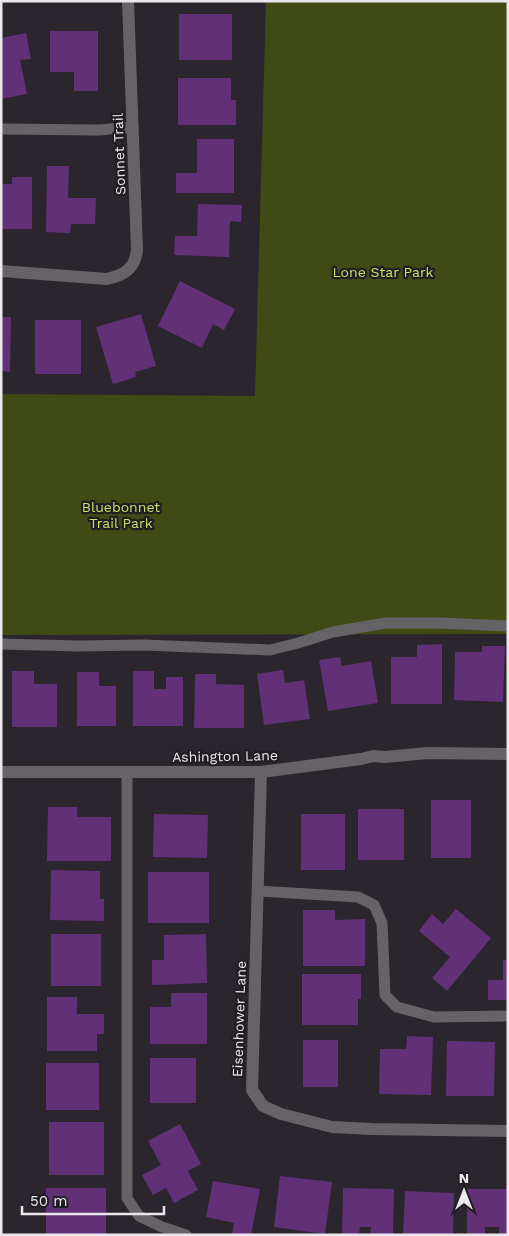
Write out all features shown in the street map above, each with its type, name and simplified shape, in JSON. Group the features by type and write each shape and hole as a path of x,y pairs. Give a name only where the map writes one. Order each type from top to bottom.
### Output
{"street":[{"name":"Sonnet Trail","path":"1,272 107,279 126,271 132,267 136,260 138,250 128,1"},
{"name":"Ashington Lane","path":"1,772 261,772 373,756 385,757 428,753 508,754"},
{"name":"Eisenhower Lane","path":"261,772 252,1090 263,1106 281,1114 332,1127 508,1131"}],"lane":[{"path":"1,129 99,130 133,127"},
{"path":"1,644 153,645 270,650 333,632 385,623 508,626"},
{"path":"127,772 127,1198 139,1216 162,1227 186,1235"},
{"path":"258,891 358,897 374,905 382,923 385,995 397,1007 434,1017 508,1016"}],"green space":[{"path":"266,1 508,1 508,634 1,635 1,394 255,396"}],"building":[{"path":"179,14 232,14 232,60 179,60"},
{"path":"50,31 98,31 98,91 74,91 74,72 50,72"},
{"path":"26,33 31,59 20,60 27,94 1,99 1,38"},
{"path":"178,78 231,78 231,100 236,100 236,125 178,125"},
{"path":"197,139 234,139 234,193 176,193 176,173 197,173"},
{"path":"47,166 69,166 68,198 96,198 95,224 71,224 70,233 46,232"},
{"path":"12,177 32,177 32,229 1,229 1,184 12,184"},
{"path":"198,204 242,205 241,222 230,221 229,257 174,255 175,236 197,236"},
{"path":"180,281 235,309 224,330 213,324 202,348 158,326"},
{"path":"141,314 156,366 135,372 136,377 113,384 96,327"},
{"path":"1,317 11,317 10,372 1,371"},
{"path":"35,320 81,320 81,374 35,374"},
{"path":"442,644 442,704 391,704 391,657 417,657 417,645"},
{"path":"482,646 505,646 503,702 454,700 455,652 482,652"},
{"path":"340,657 342,666 371,661 378,703 328,711 319,660"},
{"path":"283,670 285,683 304,680 310,719 264,725 257,674"},
{"path":"12,671 34,671 34,684 57,684 57,727 12,727"},
{"path":"133,671 154,671 154,689 166,689 166,677 183,677 183,726 133,726"},
{"path":"77,672 99,672 99,686 116,686 116,726 77,726"},
{"path":"195,674 216,674 216,684 244,685 244,728 194,728"},
{"path":"431,800 471,800 471,858 431,858"},
{"path":"48,807 77,807 77,817 111,817 111,861 47,861"},
{"path":"358,809 404,809 404,860 358,860"},
{"path":"154,814 208,815 207,858 153,857"},
{"path":"301,814 345,814 345,870 301,870"},
{"path":"51,870 100,871 100,899 104,899 104,921 50,920"},
{"path":"148,872 209,872 209,923 148,923"},
{"path":"456,909 491,938 447,991 432,978 450,957 419,931 432,914 443,924"},
{"path":"303,910 335,910 335,920 365,919 365,966 303,966"},
{"path":"51,934 101,934 101,986 51,986"},
{"path":"206,934 207,983 152,985 152,960 164,960 164,935"},
{"path":"503,960 508,960 508,1000 488,1000 488,980 503,980"},
{"path":"302,974 361,974 361,999 358,999 358,1025 302,1025"},
{"path":"171,993 207,993 207,1044 150,1044 150,1007 171,1007"},
{"path":"47,997 77,997 77,1014 104,1014 104,1034 97,1034 97,1051 47,1051"},
{"path":"407,1036 433,1037 431,1095 379,1094 380,1049 406,1049"},
{"path":"303,1040 338,1040 338,1087 303,1087"},
{"path":"447,1041 495,1042 494,1096 446,1096"},
{"path":"150,1058 196,1058 196,1103 150,1103"},
{"path":"46,1063 99,1063 99,1110 46,1110"},
{"path":"49,1122 104,1122 104,1175 49,1175"},
{"path":"180,1124 201,1164 188,1171 198,1190 174,1203 166,1188 153,1195 142,1175 161,1165 148,1141"},
{"path":"280,1176 332,1182 325,1234 274,1227"},
{"path":"213,1181 260,1189 251,1235 232,1235 234,1223 206,1217"},
{"path":"46,1188 106,1188 106,1235 46,1235"},
{"path":"343,1188 394,1189 393,1235 370,1235 371,1227 360,1227 359,1235 342,1235"},
{"path":"467,1189 508,1189 508,1235 499,1235 499,1227 485,1227 485,1235 467,1235"},
{"path":"405,1191 454,1193 453,1235 403,1235"}],"park label":[{"name":"Lone Star Park","path":"383,272"},
{"name":"Bluebonnet Trail Park","path":"121,516"}]}
